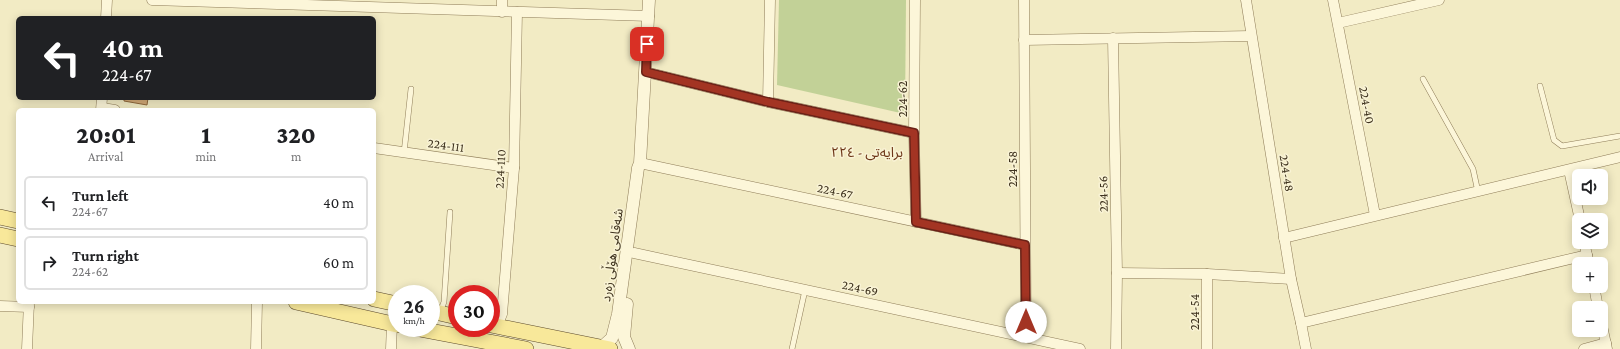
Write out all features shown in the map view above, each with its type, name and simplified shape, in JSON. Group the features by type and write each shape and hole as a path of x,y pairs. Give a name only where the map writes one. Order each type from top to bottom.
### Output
{"main road":[{"path":"0,217 16,221"},
{"path":"0,235 16,239"},
{"path":"376,299 388,302"},
{"path":"305,304 388,322"},
{"path":"500,326 606,348"},
{"path":"440,333 526,349"}],"street":[{"path":"106,16 108,0"},
{"path":"152,0 376,4 502,12 649,16"},
{"path":"502,0 502,12"},
{"name":"شەقامی هۆڵی زەرد","path":"606,348 612,338 618,314 638,168 640,163 649,0"},
{"path":"768,102 770,0"},
{"name":"224-62","path":"915,0 914,133 916,222"},
{"name":"224-58","path":"1024,0 1026,337"},
{"name":"224-48","path":"1246,0 1291,279 1306,349"},
{"name":"224-40","path":"1333,0 1375,215"},
{"path":"1338,23 1439,0"},
{"name":"224-110","path":"500,317 502,314 514,168 517,12"},
{"path":"1024,40 1252,36"},
{"name":"224-56","path":"1113,38 1117,273 1116,349"},
{"path":"646,72 768,102 914,133"},
{"name":"224-111","path":"376,148 514,168"},
{"path":"1284,238 1620,157"},
{"name":"شەقامی هۆڵی زەرد","path":"628,349 624,338 624,328 643,168 640,163"},
{"name":"224-67","path":"640,163 1025,245"},
{"path":"1569,170 1578,213"},
{"name":"224-69","path":"634,253 1080,349"},
{"path":"1301,323 1572,264"},
{"path":"1117,273 1207,274 1291,279"},
{"name":"224-54","path":"1207,274 1207,349"},
{"path":"256,349 257,304"},
{"path":"0,306 29,305 27,349"},
{"path":"391,349 393,337"},
{"path":"1584,349 1606,346"}],"lane":[{"path":"1423,79 1473,168 1478,192"},
{"path":"1540,86 1554,140 1562,146 1620,136"},
{"path":"404,153 411,89"},
{"path":"440,306 444,302 450,212"},
{"path":"792,349 805,290"}],"green space":[{"path":"779,0 906,0 905,114 777,85"}],"building":[{"path":"124,100 148,100 147,105"}],"district":[{"name":"برایەتی - ٢٢٤","path":"867,152"}],"route":[{"path":"647,44 646,72 768,102 914,133 916,222 1025,245 1026,322"}]}
